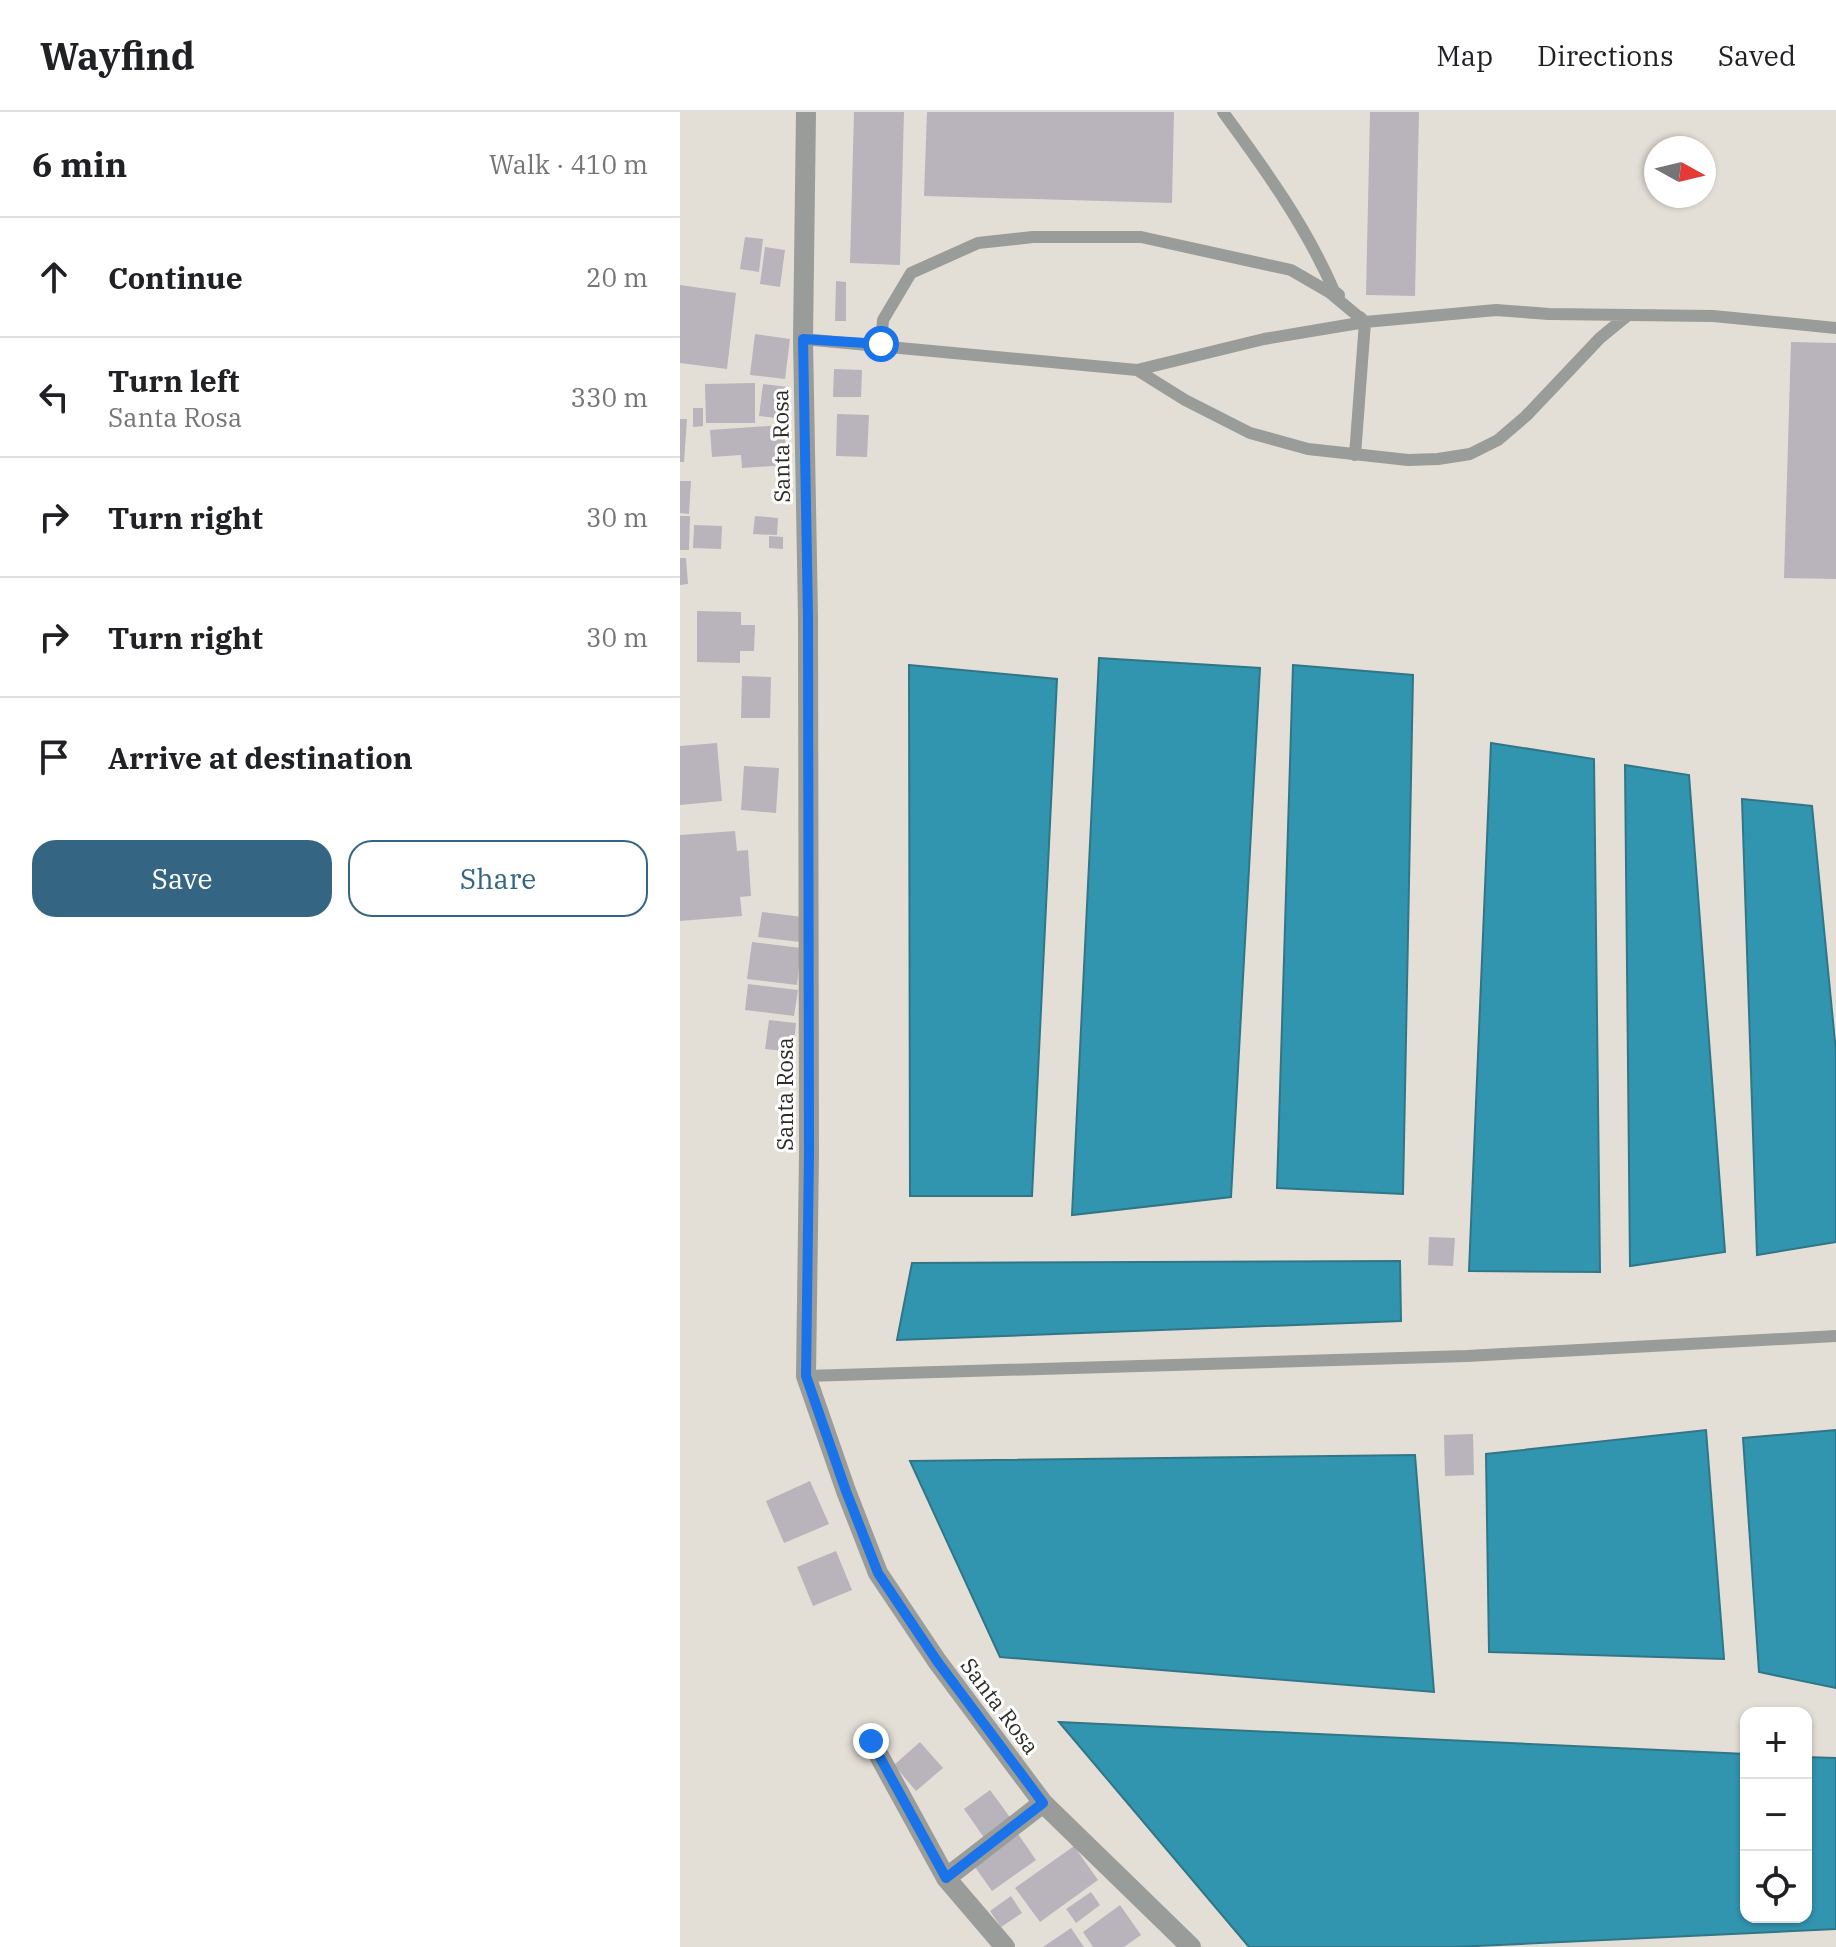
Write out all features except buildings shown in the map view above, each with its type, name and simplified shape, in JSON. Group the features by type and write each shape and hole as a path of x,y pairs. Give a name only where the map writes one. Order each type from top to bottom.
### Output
{"street":[{"name":"Santa Rosa","path":"806,112 803,339 808,617 809,1153 806,1376 878,1573 937,1661 1043,1803 1191,1947"},
{"path":"871,1741 946,1878 1005,1947"},
{"path":"946,1878 1043,1803"}],"lane":[{"path":"1223,112 1317,252 1334,291 1365,322 1355,455"},
{"path":"881,344 883,320 911,273 978,243 1033,237 1141,237 1291,270 1329,292 1365,322"},
{"path":"803,339 1137,370 1264,339 1365,322 1496,310 1549,314 1713,316 1836,328"},
{"path":"1137,370 1185,400 1250,433 1308,449 1408,460 1438,459 1470,454 1498,440 1526,416 1600,338 1628,315"},
{"path":"806,1376 1467,1356 1836,1336"}],"water":[{"path":"1099,658 1260,668 1231,1197 1072,1215"},
{"path":"909,665 1057,679 1032,1196 910,1196"},
{"path":"1293,665 1413,675 1403,1194 1277,1188"},
{"path":"1491,743 1594,759 1600,1272 1469,1271"},
{"path":"1625,765 1689,775 1725,1252 1630,1266"},
{"path":"1742,799 1812,806 1836,1052 1836,1242 1757,1255"},
{"path":"1400,1261 1401,1321 897,1340 912,1263"},
{"path":"1706,1430 1724,1659 1489,1652 1486,1454"},
{"path":"1836,1430 1836,1688 1759,1672 1743,1438"},
{"path":"1415,1455 1434,1692 1000,1657 910,1461"},
{"path":"1059,1722 1740,1754 1740,1923 1812,1923 1812,1757 1836,1758 1836,1929 1455,1947 1249,1947"}],"route":[{"path":"871,1741 946,1878 1043,1803 937,1661 878,1573 806,1376 809,1153 808,617 803,339 881,344"}]}
